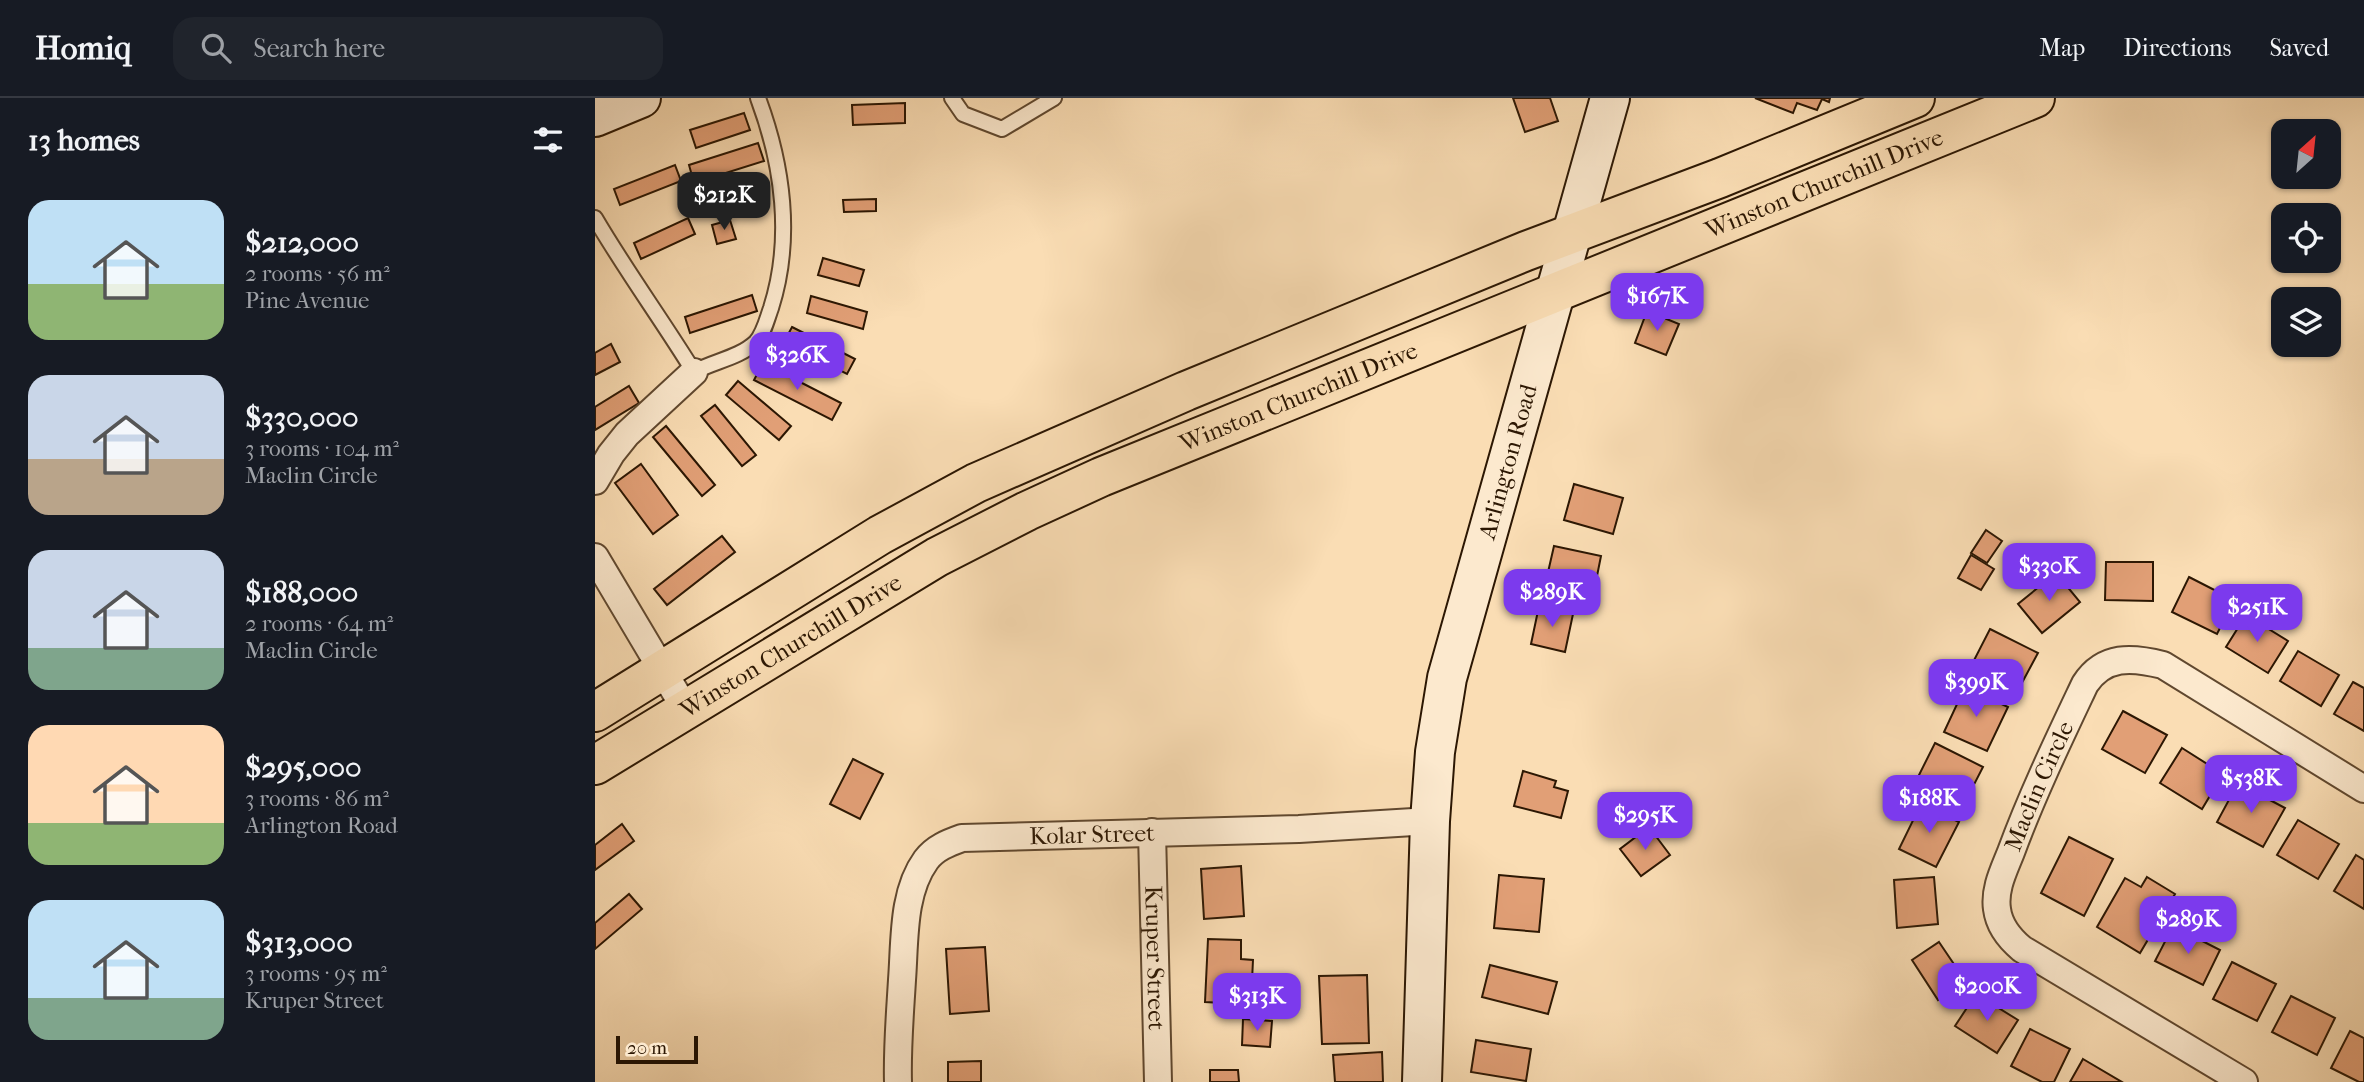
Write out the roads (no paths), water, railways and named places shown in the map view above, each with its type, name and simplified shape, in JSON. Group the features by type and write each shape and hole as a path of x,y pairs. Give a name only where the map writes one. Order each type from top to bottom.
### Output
{"highway":[{"name":"Winston Churchill Drive","path":"595,712 880,535 976,483 1186,391 1572,234 1720,178 1865,113 1915,98"},
{"name":"Winston Churchill Drive","path":"595,765 937,557 1027,511 1101,477 2035,98"}],"street":[{"path":"595,117 642,98"},
{"name":"Arlington Road","path":"1422,1082 1430,821 1435,752 1447,678 1610,98"},
{"path":"595,481 627,434 694,372"},
{"path":"595,557 686,710"},
{"name":"Maclin Circle","path":"2244,1082 2013,942 2002,925 1997,910 1997,891 2021,824 2085,684 2100,667 2118,659 2141,659 2163,665 2364,789"},
{"name":"Kolar Street","path":"898,1082 899,1021 907,912 917,876 927,858 943,845 962,838 1299,828 1430,821"},
{"name":"Kruper Street","path":"1152,832 1158,1082"}],"lane":[{"path":"595,218 621,263 694,372 745,351 758,340 764,328 783,255 783,215 777,156 758,98"},
{"path":"952,98 963,114 1002,129 1054,98"}]}
